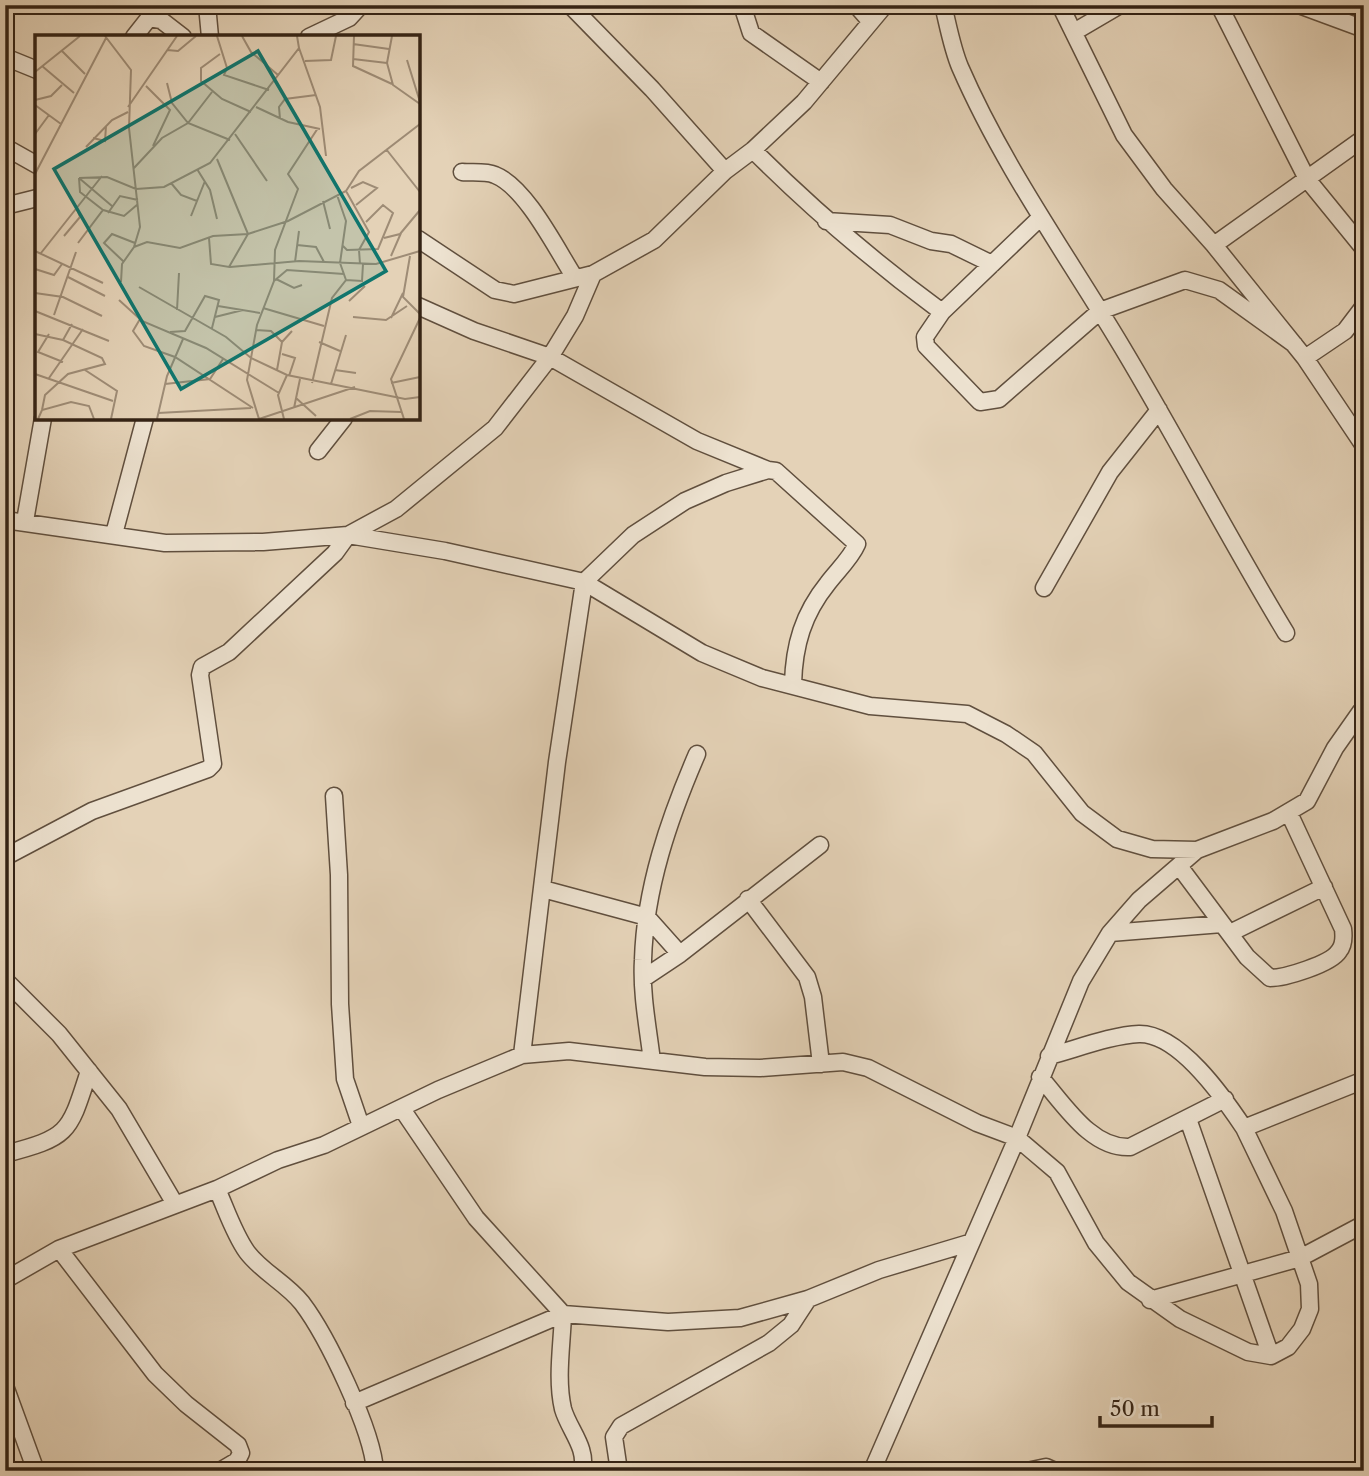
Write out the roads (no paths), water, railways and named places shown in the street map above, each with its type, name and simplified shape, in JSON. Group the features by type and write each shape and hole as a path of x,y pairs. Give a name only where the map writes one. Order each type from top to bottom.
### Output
{"street":[{"path":"207,5 210,35"},
{"path":"313,35 349,18 361,5"},
{"path":"570,5 652,89 725,171"},
{"path":"742,5 751,33 821,82"},
{"path":"856,5 870,21"},
{"path":"420,240 495,290 514,295 593,274 654,240 725,171 753,150 821,82 885,5"},
{"path":"943,5 959,65 1041,217 1159,410 1232,545 1286,633"},
{"path":"1060,5 1124,135 1164,189 1214,245 1305,358 1364,446"},
{"path":"1074,32 1120,5"},
{"path":"1219,5 1307,179 1364,249"},
{"path":"1299,5 1364,29"},
{"path":"135,35 149,12 180,35"},
{"path":"5,57 35,69"},
{"path":"1214,245 1364,138"},
{"path":"5,147 35,164"},
{"path":"753,150 870,260 942,312"},
{"path":"462,172 493,173 509,182 522,197 575,278"},
{"path":"5,206 35,198"},
{"path":"1041,217 942,312 928,330 926,346 980,402 990,403 999,399 1100,311 1185,280 1198,281 1219,290 1294,345"},
{"path":"826,221 890,225 931,241 951,244 992,264"},
{"path":"5,857 102,806 208,769 213,764 200,675 202,667 229,652 335,553 348,536 396,509 495,428 550,357 575,316 593,274"},
{"path":"1305,358 1345,331 1364,306"},
{"path":"423,308 474,331 550,357 697,441 784,476 857,544 821,591 802,626 794,649 793,684"},
{"path":"1044,588 1110,472 1159,410"},
{"path":"25,522 43,420"},
{"path":"114,534 144,420"},
{"path":"318,451 342,420"},
{"path":"522,1055 557,762 584,582 633,535 685,501 726,483 768,470"},
{"path":"5,520 166,543 263,542 348,536 445,551 584,582 702,653 762,678 870,706 967,714 1034,753 1082,813 1117,839 1152,849 1197,850"},
{"path":"872,1471 1017,1138 1081,981 1110,933 1139,900 1197,850 1289,813 1312,795 1335,748 1361,711"},
{"path":"652,1061 644,978 647,917 660,854 697,754"},
{"path":"334,796 345,1079 360,1126"},
{"path":"1179,866 1260,972 1270,978 1282,978 1331,959 1340,951 1343,929 1289,813"},
{"path":"644,978 680,954 820,845"},
{"path":"1110,933 1226,929 1324,887"},
{"path":"543,889 647,917 680,954"},
{"path":"748,899 807,977 813,997 821,1064"},
{"path":"5,980 59,1034 89,1071 142,1142 157,1175 175,1204"},
{"path":"5,1280 59,1249 217,1189 278,1160 324,1145 360,1126 522,1055 569,1051 705,1067 843,1062 868,1068 977,1123 1017,1138 1057,1172 1096,1242 1128,1282 1150,1300 1229,1345 1248,1352 1271,1356 1287,1347 1303,1329 1310,1309 1309,1284 1284,1211 1244,1128 1226,1099 1175,1047 1140,1034 1049,1056"},
{"path":"5,1154 45,1143 61,1134 72,1123 89,1071"},
{"path":"1040,1077 1097,1139 1116,1148 1130,1147 1226,1099"},
{"path":"1244,1128 1364,1080"},
{"path":"402,1109 476,1218 564,1314 560,1392 564,1412 583,1451 582,1471"},
{"path":"1188,1119 1245,1275 1271,1356"},
{"path":"217,1189 247,1251 281,1280 303,1305 324,1340 354,1403 375,1471"},
{"path":"1150,1300 1300,1258 1364,1224"},
{"path":"354,1403 564,1314 668,1322 740,1318 808,1299 880,1270 970,1243"},
{"path":"59,1249 155,1374 186,1404 238,1445 241,1453 237,1461 220,1471"},
{"path":"619,1471 614,1437 621,1426 769,1343 791,1325 808,1299"},
{"path":"5,1386 36,1471"},
{"path":"1027,1471 1046,1467 1055,1471"}]}
